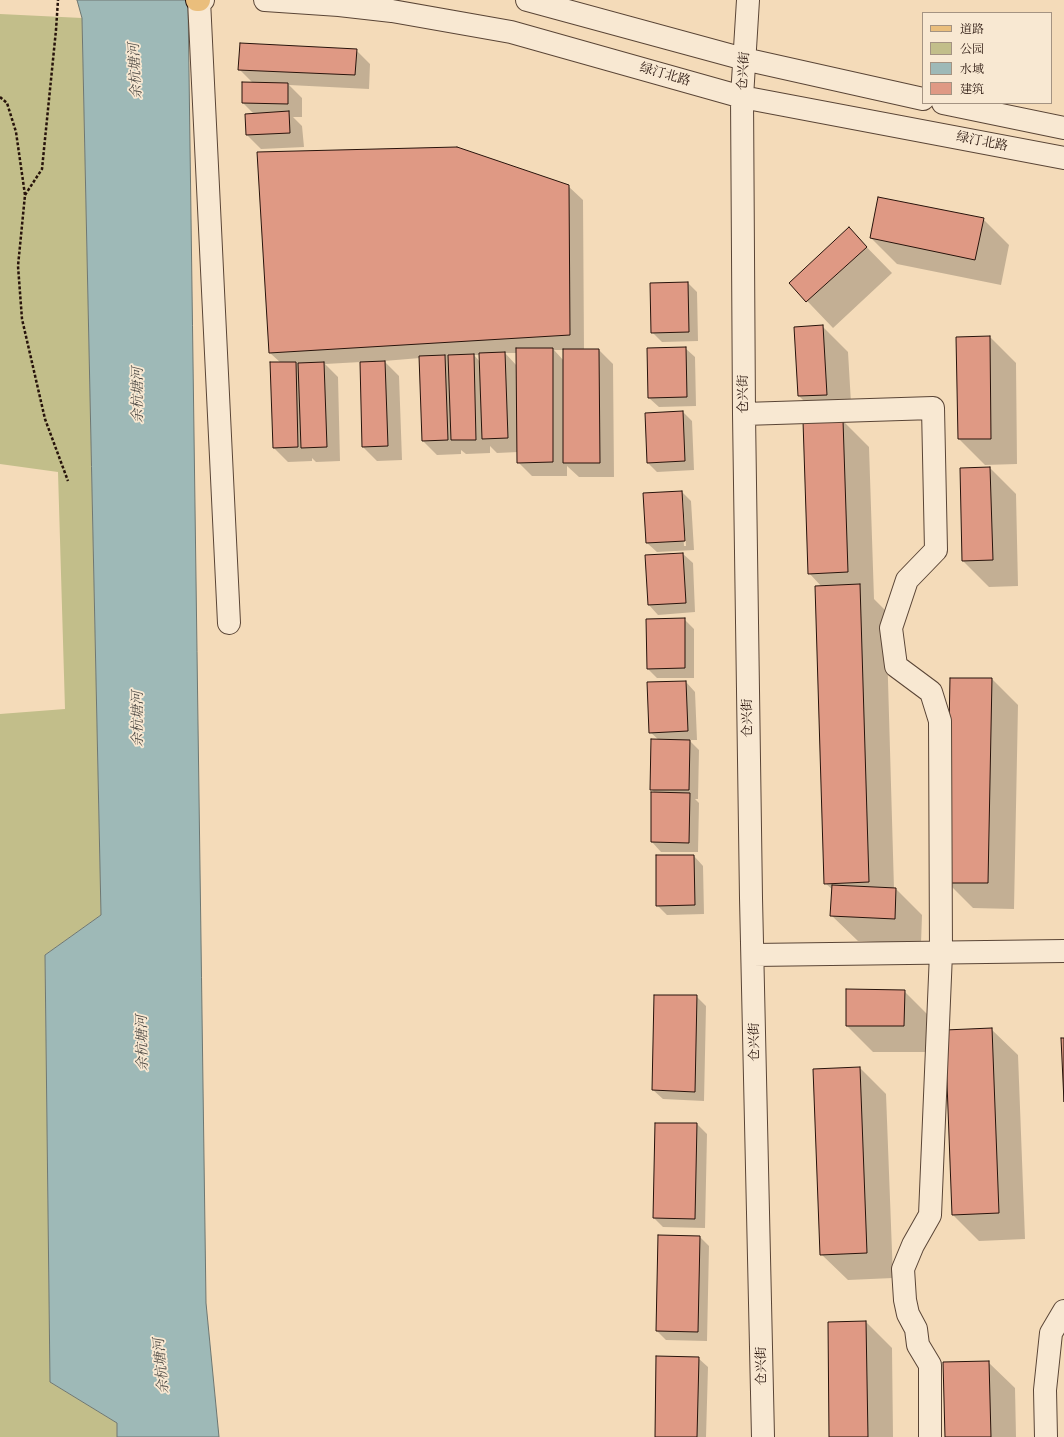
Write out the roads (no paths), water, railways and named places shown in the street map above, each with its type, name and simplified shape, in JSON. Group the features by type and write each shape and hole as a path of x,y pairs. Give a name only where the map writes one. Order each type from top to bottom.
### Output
{"street":[{"path":"203,0 198,0 229,623"},
{"name":"绿汀北路","path":"265,0 339,5 392,11 511,32 742,97 1064,158"},
{"path":"527,0 744,59 922,99"},
{"name":"仓兴街","path":"748,0 742,97 744,414 763,1437"},
{"path":"949,104 1064,128"},
{"path":"744,414 933,408 936,550 907,580 891,628 896,666 931,692 940,721 941,954 930,1215 913,1244 903,1269 905,1300 908,1314 916,1329 918,1345 930,1365 930,1437"},
{"path":"753,955 941,954 1064,951"},
{"path":"1046,1437 1045,1390 1051,1333 1064,1311"}],"water":[{"name":"余杭塘河","path":"77,0 188,0 206,1303 219,1437 117,1437 117,1423 50,1382 45,955 101,915 82,18"}]}
